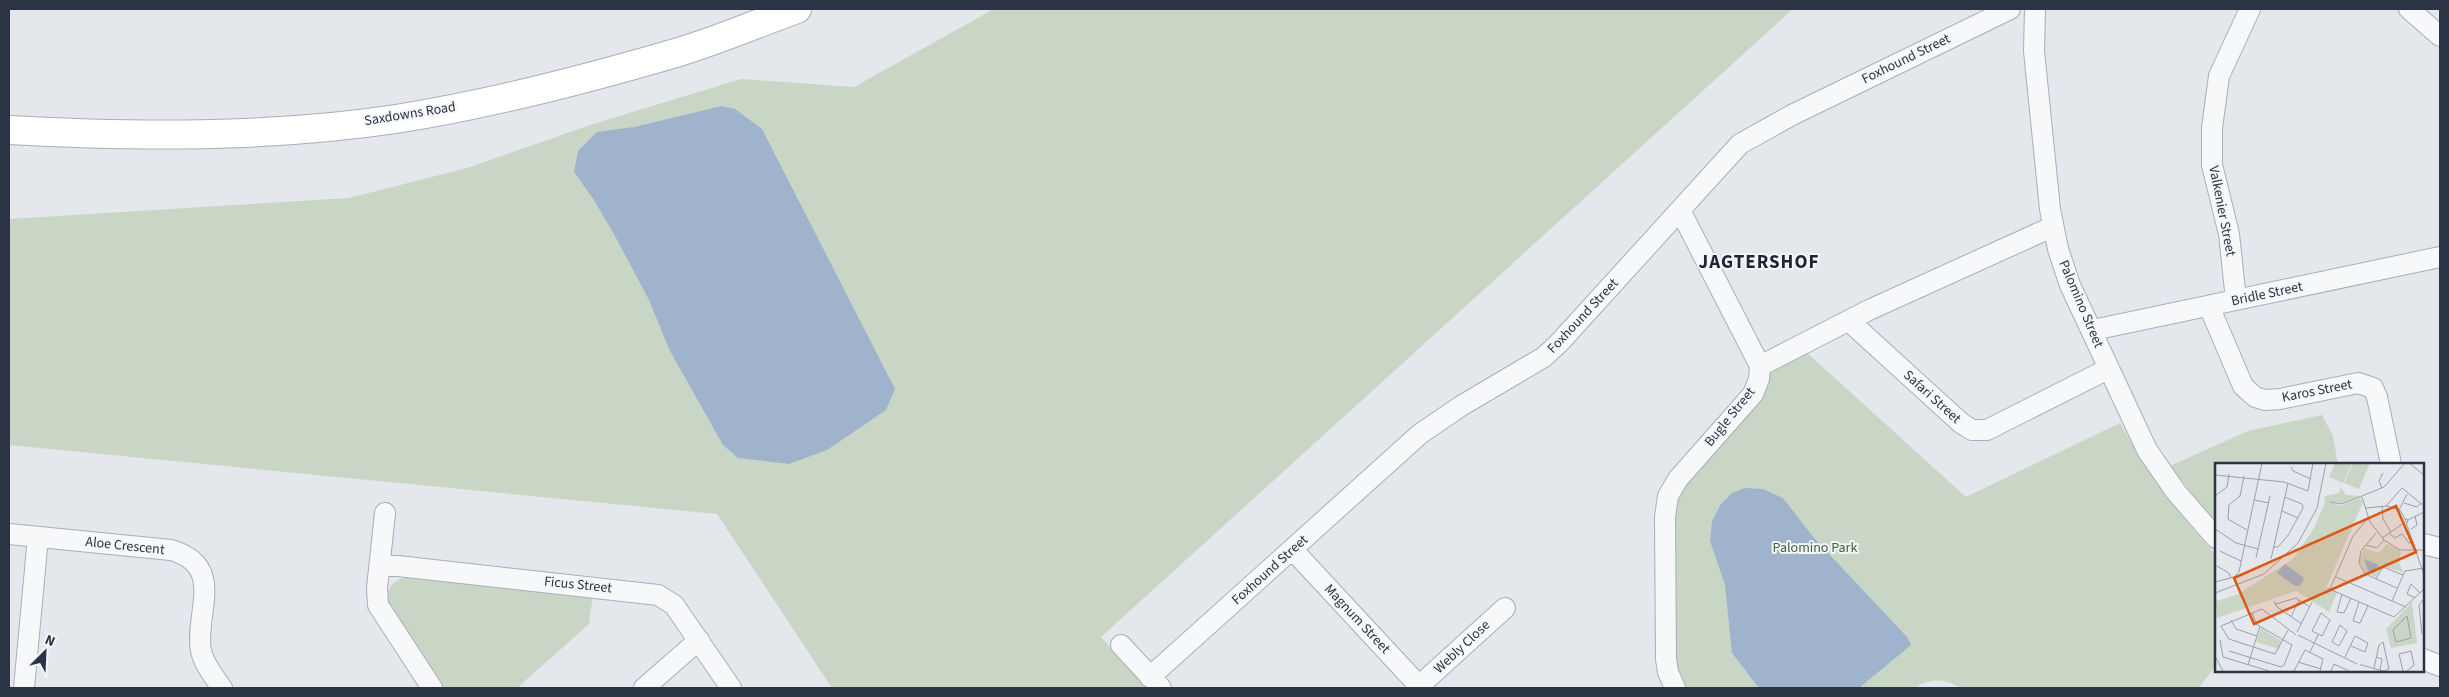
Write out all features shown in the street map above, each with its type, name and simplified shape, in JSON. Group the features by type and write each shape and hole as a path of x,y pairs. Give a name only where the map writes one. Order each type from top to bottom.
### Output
{"street":[{"name":"Saxdowns Road","path":"9,130 62,133 240,134 396,119 520,95 681,51 797,9"},
{"name":"Foxhound Street","path":"1156,683 1292,549 1420,434 1461,406 1544,357 1559,343 1728,155 1747,140 2010,9"},
{"name":"Palomino Street","path":"2035,9 2034,51 2052,227 2070,285 2093,330 2108,368 2147,450 2176,492 2215,537"},
{"name":"Valkenier Street","path":"2236,300 2228,234 2212,164 2212,128 2219,76 2250,9"},
{"path":"2409,9 2440,36"},
{"path":"1680,210 1760,366 1849,321 2052,227"},
{"name":"Bridle Street","path":"2093,330 2440,257"},
{"name":"Karos Street","path":"2209,306 2243,386 2255,397 2265,400 2280,400 2358,383 2373,388 2378,397 2391,463"},
{"name":"Safari Street","path":"1849,321 1961,423 1978,431 1987,430 2108,368"},
{"name":"Bugle Street","path":"1675,688 1668,672 1666,659 1665,517 1668,496 1678,478 1753,394 1759,379 1760,366"},
{"path":"385,513 377,588 378,605 432,688"},
{"name":"Aloe Crescent","path":"9,534 171,550 189,558 202,574 205,588 201,648 208,667 222,688"},
{"path":"24,688 38,537"},
{"path":"2424,544 2440,548"},
{"name":"Magnum Street","path":"1292,549 1420,687"},
{"name":"Ficus Street","path":"380,564 658,595 674,605 731,688"},
{"name":"Webly Close","path":"1420,687 1504,608"},
{"path":"644,688 699,640"},
{"path":"1121,645 1156,683"},
{"path":"2424,659 2440,666"}],"green space":[{"path":"994,9 1793,9 1101,637 1148,688 832,688 717,514 9,445 9,219 349,198 467,168 590,125 741,79 854,87"},
{"name":"Palomino Park","path":"1805,351 1966,497 2120,423 2164,492 2215,554 2215,666 2199,688 1960,688 1949,682 1938,680 1926,682 1915,688 1685,688 1679,678 1676,661 1673,514 1676,497 1772,370"},
{"path":"2322,415 2333,436 2338,463 2215,463 2215,522 2170,466 2248,431"},
{"path":"408,577 593,595 589,624 517,688 440,688 387,608 387,596 390,587 402,578"}],"water":[{"path":"722,106 735,109 762,129 895,389 886,410 827,450 789,464 738,458 723,445 670,351 649,300 615,236 594,200 574,172 578,151 597,132 634,127"},
{"path":"1745,488 1763,489 1783,498 1814,538 1908,638 1911,645 1859,688 1759,688 1732,653 1725,585 1710,541 1712,521 1721,504 1732,493"}],"district":[{"name":"JAGTERSHOF","path":"1759,262"}]}
